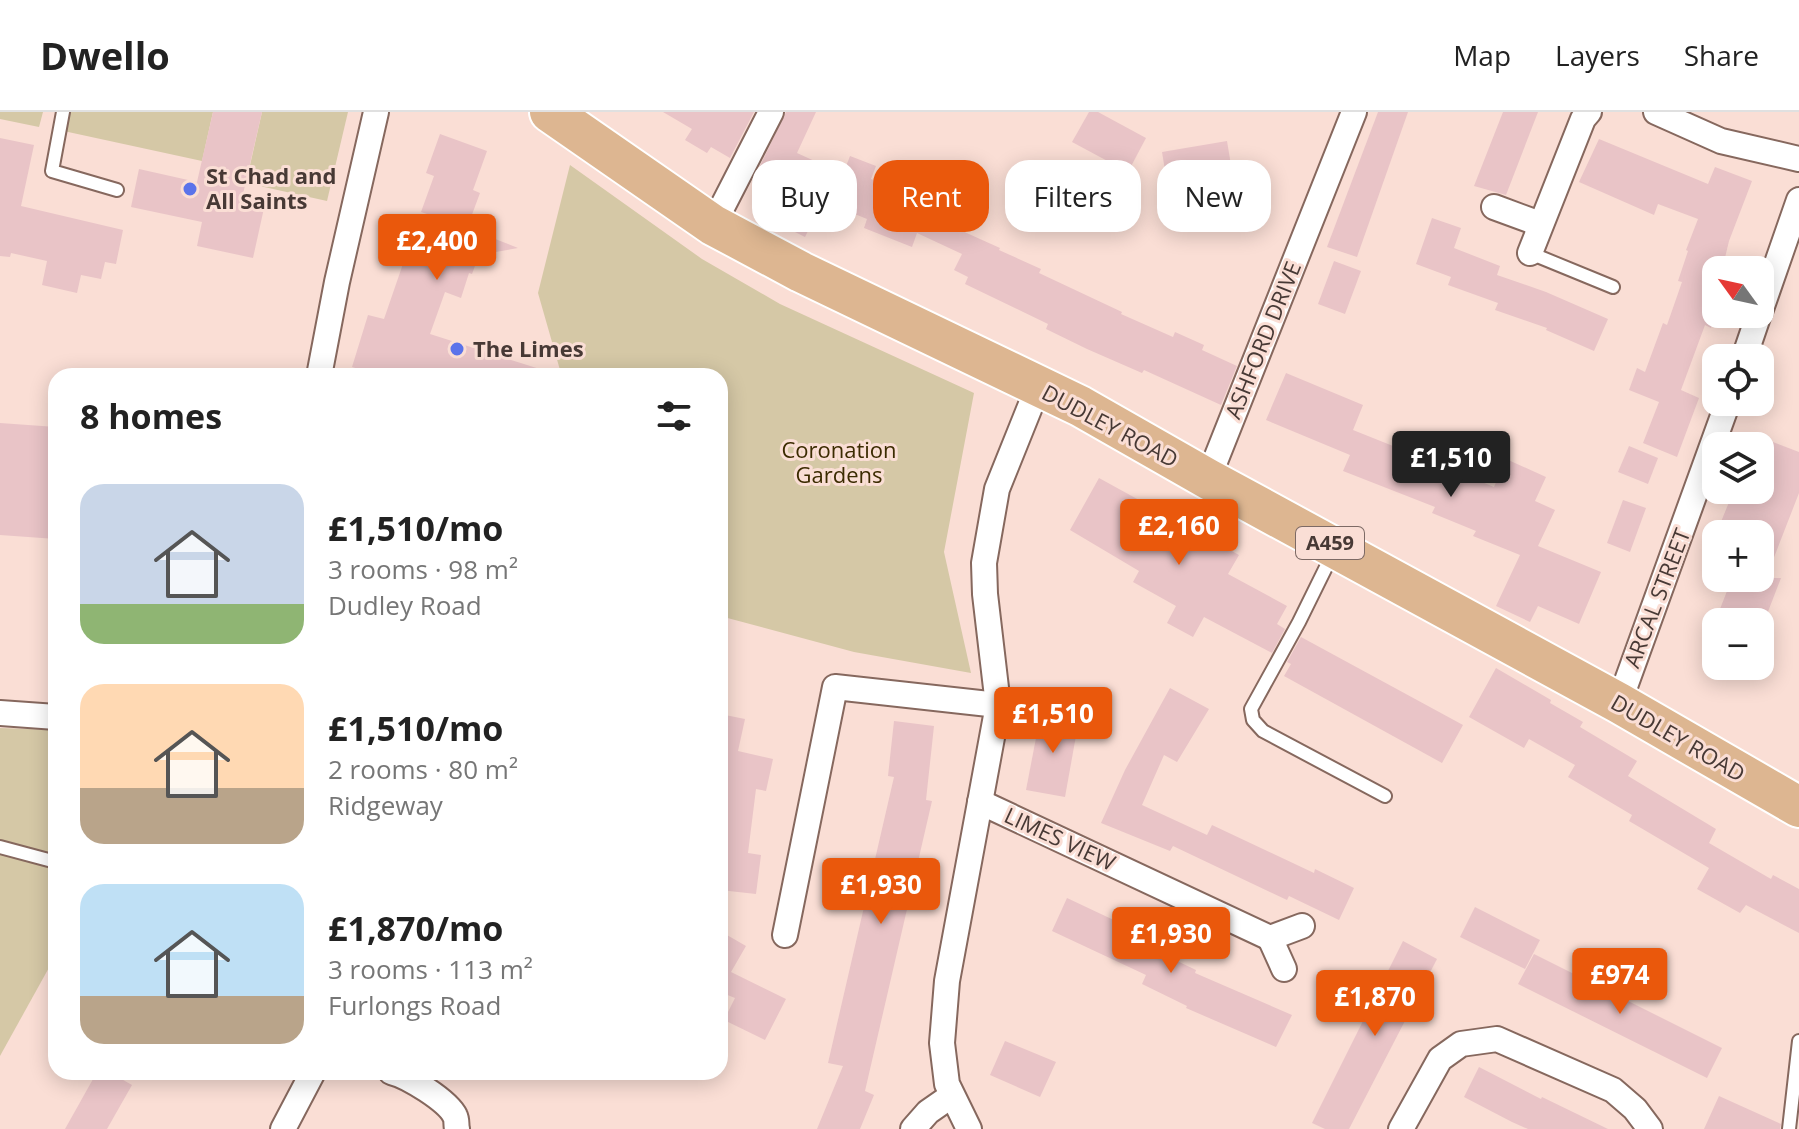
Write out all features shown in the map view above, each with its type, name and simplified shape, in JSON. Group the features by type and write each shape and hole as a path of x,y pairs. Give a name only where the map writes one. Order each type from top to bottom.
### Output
{"main road":[{"name":"DUDLEY ROAD","path":"550,112 713,225 801,272 1080,406 1619,703 1799,807"}],"street":[{"path":"321,368 376,112"},
{"path":"713,225 771,112"},
{"name":"ASHFORD DRIVE","path":"1208,479 1354,112"},
{"path":"1530,253 1583,119 1589,112"},
{"path":"1656,112 1721,141 1799,159"},
{"path":"1774,272 1799,200"},
{"path":"1494,207 1540,224"},
{"path":"969,1129 951,1096 942,1043 947,981 998,705 984,563 997,489 1038,387"},
{"name":"ARCAL STREET","path":"1619,703 1723,416"},
{"path":"785,935 835,687 998,705"},
{"path":"0,713 48,716"},
{"name":"LIMES VIEW","path":"980,802 1270,938"},
{"path":"1284,969 1270,938 1302,926"},
{"path":"1401,1129 1440,1059 1461,1044 1497,1039 1613,1090 1635,1109 1650,1129"},
{"path":"283,1129 309,1080"},
{"path":"411,1080 454,1115 457,1129"},
{"path":"913,1129 928,1112 951,1096"}],"lane":[{"path":"63,112 52,171 117,190"},
{"path":"1530,253 1613,287"},
{"path":"1336,547 1251,709 1253,720 1263,731 1385,796"},
{"path":"0,847 48,860"},
{"path":"1789,1129 1799,1041"}],"green space":[{"path":"0,112 43,112 39,127 0,119"},
{"path":"63,112 213,112 202,161 59,130"},
{"path":"262,112 348,112 327,201 246,183"},
{"name":"Coronation Gardens","path":"570,165 702,259 780,304 974,393 944,552 971,673 854,652 728,618 728,368 559,368 538,293"},
{"path":"0,728 48,730 48,969 0,1056"}],"building":[{"name":"St Chad and All Saints","path":"213,112 262,112 243,194 266,199 253,258 197,246 202,222 131,207 139,169 197,182"},
{"path":"663,112 754,112 730,158 711,147 707,153 685,140 692,129"},
{"path":"786,112 816,112 797,153 812,160 763,160"},
{"path":"1089,112 1098,112 1146,138 1134,160 1106,160 1072,142"},
{"path":"1378,112 1408,112 1357,257 1327,247"},
{"path":"1503,112 1538,112 1506,195 1474,186"},
{"path":"440,134 487,151 473,190 480,193 467,228 518,248 479,255 461,298 445,292 430,334 537,368 352,367 368,315 384,319 405,258 410,259 427,214 421,212 434,176 426,173"},
{"path":"0,138 34,145 21,206 123,230 116,264 105,262 101,279 81,275 77,293 42,285 47,261 11,253 10,257 0,256"},
{"path":"1599,139 1708,184 1715,167 1752,181 1725,256 1702,256 1704,328 1681,390 1699,398 1677,457 1643,443 1659,402 1629,390 1637,368 1645,372 1663,323 1667,325 1682,282 1678,281 1686,250 1698,219 1658,204 1654,215 1579,182"},
{"path":"1227,141 1230,160 1163,160 1162,152"},
{"path":"850,156 873,165 873,232 864,228 867,219 857,215 857,160 848,160"},
{"path":"1432,218 1461,228 1454,248 1500,266 1497,275 1608,319 1594,351 1547,328 1495,310 1498,303 1448,285 1451,277 1416,264"},
{"path":"874,232 964,232 1041,269 1039,273 1121,314 1173,337 1175,332 1204,345 1202,350 1237,366 1221,405 1144,370 1142,373 1087,349 1046,329 1048,324 965,284 968,277 954,270 962,254 917,233 912,247"},
{"path":"1334,261 1361,271 1345,314 1318,304"},
{"path":"1286,373 1363,405 1353,430 1398,448 1400,444 1435,458 1434,462 1494,487 1506,459 1546,477 1535,501 1555,510 1538,546 1601,572 1579,624 1538,606 1530,622 1496,606 1520,555 1473,536 1476,531 1432,513 1435,507 1343,471 1350,455 1266,420"},
{"path":"0,423 48,426 48,538 0,535"},
{"path":"1774,442 1799,452 1799,493 1774,557 1774,520 1722,520 1728,504 1774,504"},
{"path":"1629,446 1658,458 1648,484 1618,472"},
{"path":"1099,478 1239,555 1228,574 1287,606 1277,624 1285,629 1272,653 1204,617 1193,637 1167,623 1176,606 1133,582 1139,571 1070,530"},
{"path":"1623,500 1646,508 1630,552 1607,543"},
{"path":"1774,578 1781,578 1769,608 1720,608 1727,592 1774,592"},
{"path":"1301,637 1463,725 1442,763 1284,676 1291,664 1287,662"},
{"path":"1496,668 1551,700 1550,703 1583,722 1580,727 1637,761 1628,776 1716,829 1709,843 1771,879 1773,875 1799,889 1799,933 1746,905 1740,913 1697,889 1709,868 1629,821 1632,815 1568,777 1575,765 1529,739 1524,748 1469,717"},
{"path":"1170,688 1209,709 1177,762 1164,755 1142,805 1207,835 1212,825 1314,873 1315,869 1354,888 1339,920 1289,896 1287,900 1173,846 1170,851 1101,823 1125,770"},
{"path":"1041,712 1079,719 1065,797 1026,790"},
{"path":"728,716 745,719 738,751 773,759 766,791 756,789 748,853 761,855 756,894 728,891"},
{"path":"894,721 934,726 926,800 932,801 865,1091 874,1095 860,1129 817,1129 843,1066 828,1063 894,777 888,776"},
{"path":"1067,898 1137,931 1133,940 1196,970 1195,973 1292,1015 1276,1047 1186,1008 1142,984 1146,975 1052,931"},
{"path":"1475,907 1540,940 1525,969 1460,937"},
{"path":"728,936 746,946 731,972 786,999 765,1040 728,1022 728,1012 735,998 728,995"},
{"path":"1403,941 1437,959 1349,1129 1325,1129 1312,1123"},
{"path":"1534,954 1722,1048 1707,1078 1518,984"},
{"path":"1005,1041 1056,1062 1040,1097 990,1075"},
{"path":"1479,1067 1608,1129 1528,1129 1512,1122 1464,1097"},
{"path":"93,1080 123,1080 132,1085 107,1129 65,1129"},
{"path":"1719,1096 1781,1124 1780,1129 1704,1129"}],"place":[{"name":"St Chad and All Saints","path":"190,189"},
{"name":"The Limes","path":"457,349"}]}
